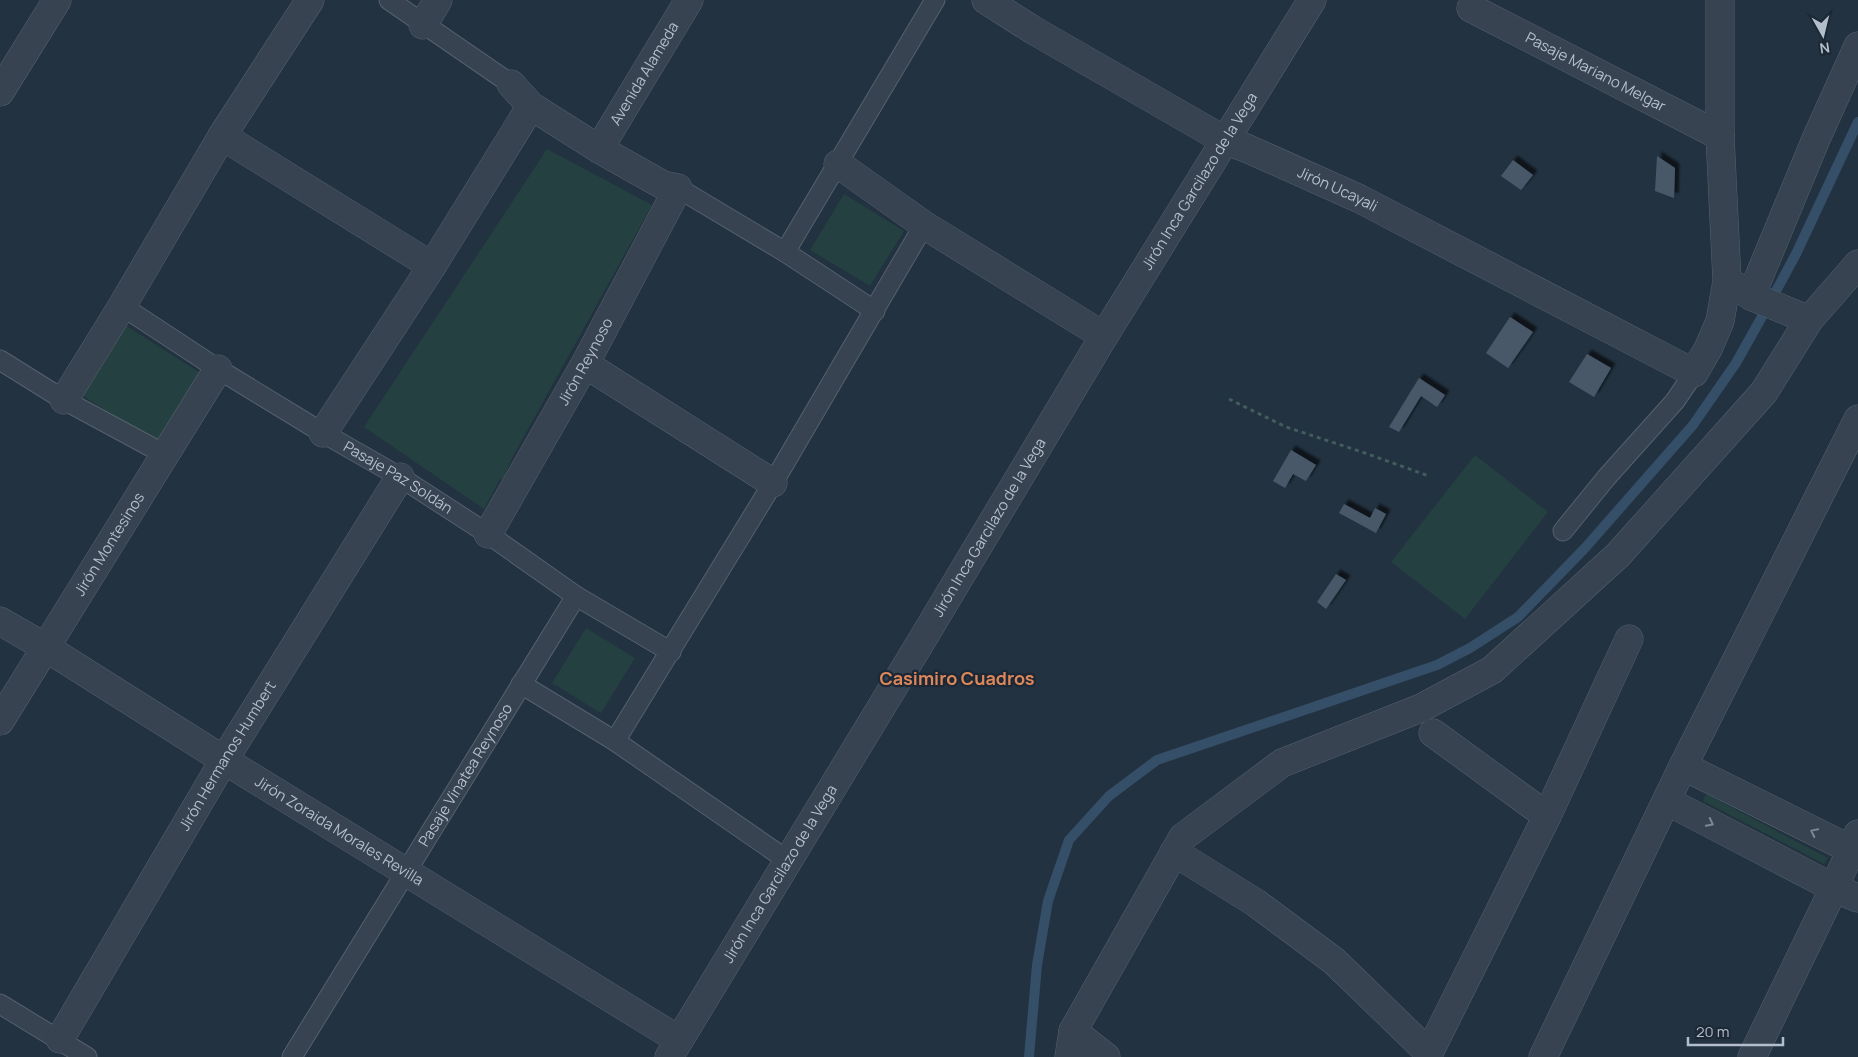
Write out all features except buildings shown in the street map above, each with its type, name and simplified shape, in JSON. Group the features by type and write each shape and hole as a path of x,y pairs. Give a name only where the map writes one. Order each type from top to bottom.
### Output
{"street":[{"path":"0,92 57,0"},
{"path":"64,400 222,136 310,0"},
{"path":"423,25 438,0"},
{"name":"Avenida Alameda","path":"599,149 689,0"},
{"name":"Jirón Ucayali","path":"986,0 1033,30 1226,141 1246,148 1360,199 1694,373"},
{"name":"Jirón Inca Garcilazo de la Vega","path":"674,1049 1104,336 1312,0"},
{"path":"1694,373 1708,349 1720,321 1728,281 1720,136 1720,0"},
{"name":"Pasaje Mariano Melgar","path":"1471,8 1720,136"},
{"path":"1751,296 1816,139 1858,46"},
{"path":"511,84 531,106 599,149 663,185 678,188"},
{"path":"323,433 432,266 531,106"},
{"path":"222,136 432,266"},
{"path":"838,164 924,225 1104,336"},
{"name":"Jirón Reynoso","path":"488,534 584,364 678,188"},
{"path":"1069,1057 1073,1030 1183,837 1282,763 1421,708 1492,670 1618,555 1764,392 1809,320 1858,264"},
{"path":"1728,281 1751,296 1809,320"},
{"path":"584,364 773,483"},
{"name":"Jirón Montesinos","path":"0,721 218,369"},
{"path":"1543,1057 1683,766 1856,426"},
{"name":"Jirón Hermanos Humbert","path":"60,1040 224,760 400,477"},
{"name":"Jirón Zoraida Morales Revilla","path":"0,621 406,872 674,1049"},
{"path":"1174,852 1256,903 1334,962 1428,1055 1547,816 1629,639"},
{"path":"1433,733 1547,816"},
{"path":"1683,766 1855,846 1846,893 1752,1057"},
{"path":"1667,801 1846,893"},
{"path":"1073,1030 1106,1057"}],"lane":[{"path":"389,0 511,84"},
{"path":"785,252 935,0"},
{"path":"678,188 785,252 875,310"},
{"path":"614,741 773,483 924,225"},
{"name":"Pasaje Paz Soldán","path":"122,306 218,369 400,477 488,534 576,596 670,652"},
{"path":"0,360 64,400 164,454"},
{"path":"1563,530 1606,478 1675,401 1694,373"},
{"name":"Pasaje Vinatea Reynoso","path":"292,1057 576,596"},
{"path":"521,684 614,741 787,860"},
{"path":"0,1004 86,1057"}],"path":[{"path":"1229,400 1286,427 1429,476"}],"green space":[{"path":"547,149 652,205 512,458 503,480 500,479 484,509 364,427"},
{"path":"844,194 904,231 870,286 810,250"},
{"path":"125,325 202,374 157,443 80,394"},
{"path":"1475,455 1548,512 1465,619 1391,562"},
{"path":"586,628 635,658 601,713 552,683"},
{"path":"1706,794 1828,858 1824,864 1703,801"}],"waterway":[{"path":"1029,1057 1037,965 1048,901 1069,840 1109,796 1157,760 1437,665 1470,648 1518,617 1585,548 1693,425 1736,363 1796,254 1858,122"}],"district":[{"name":"Casimiro Cuadros","path":"957,679"}]}
